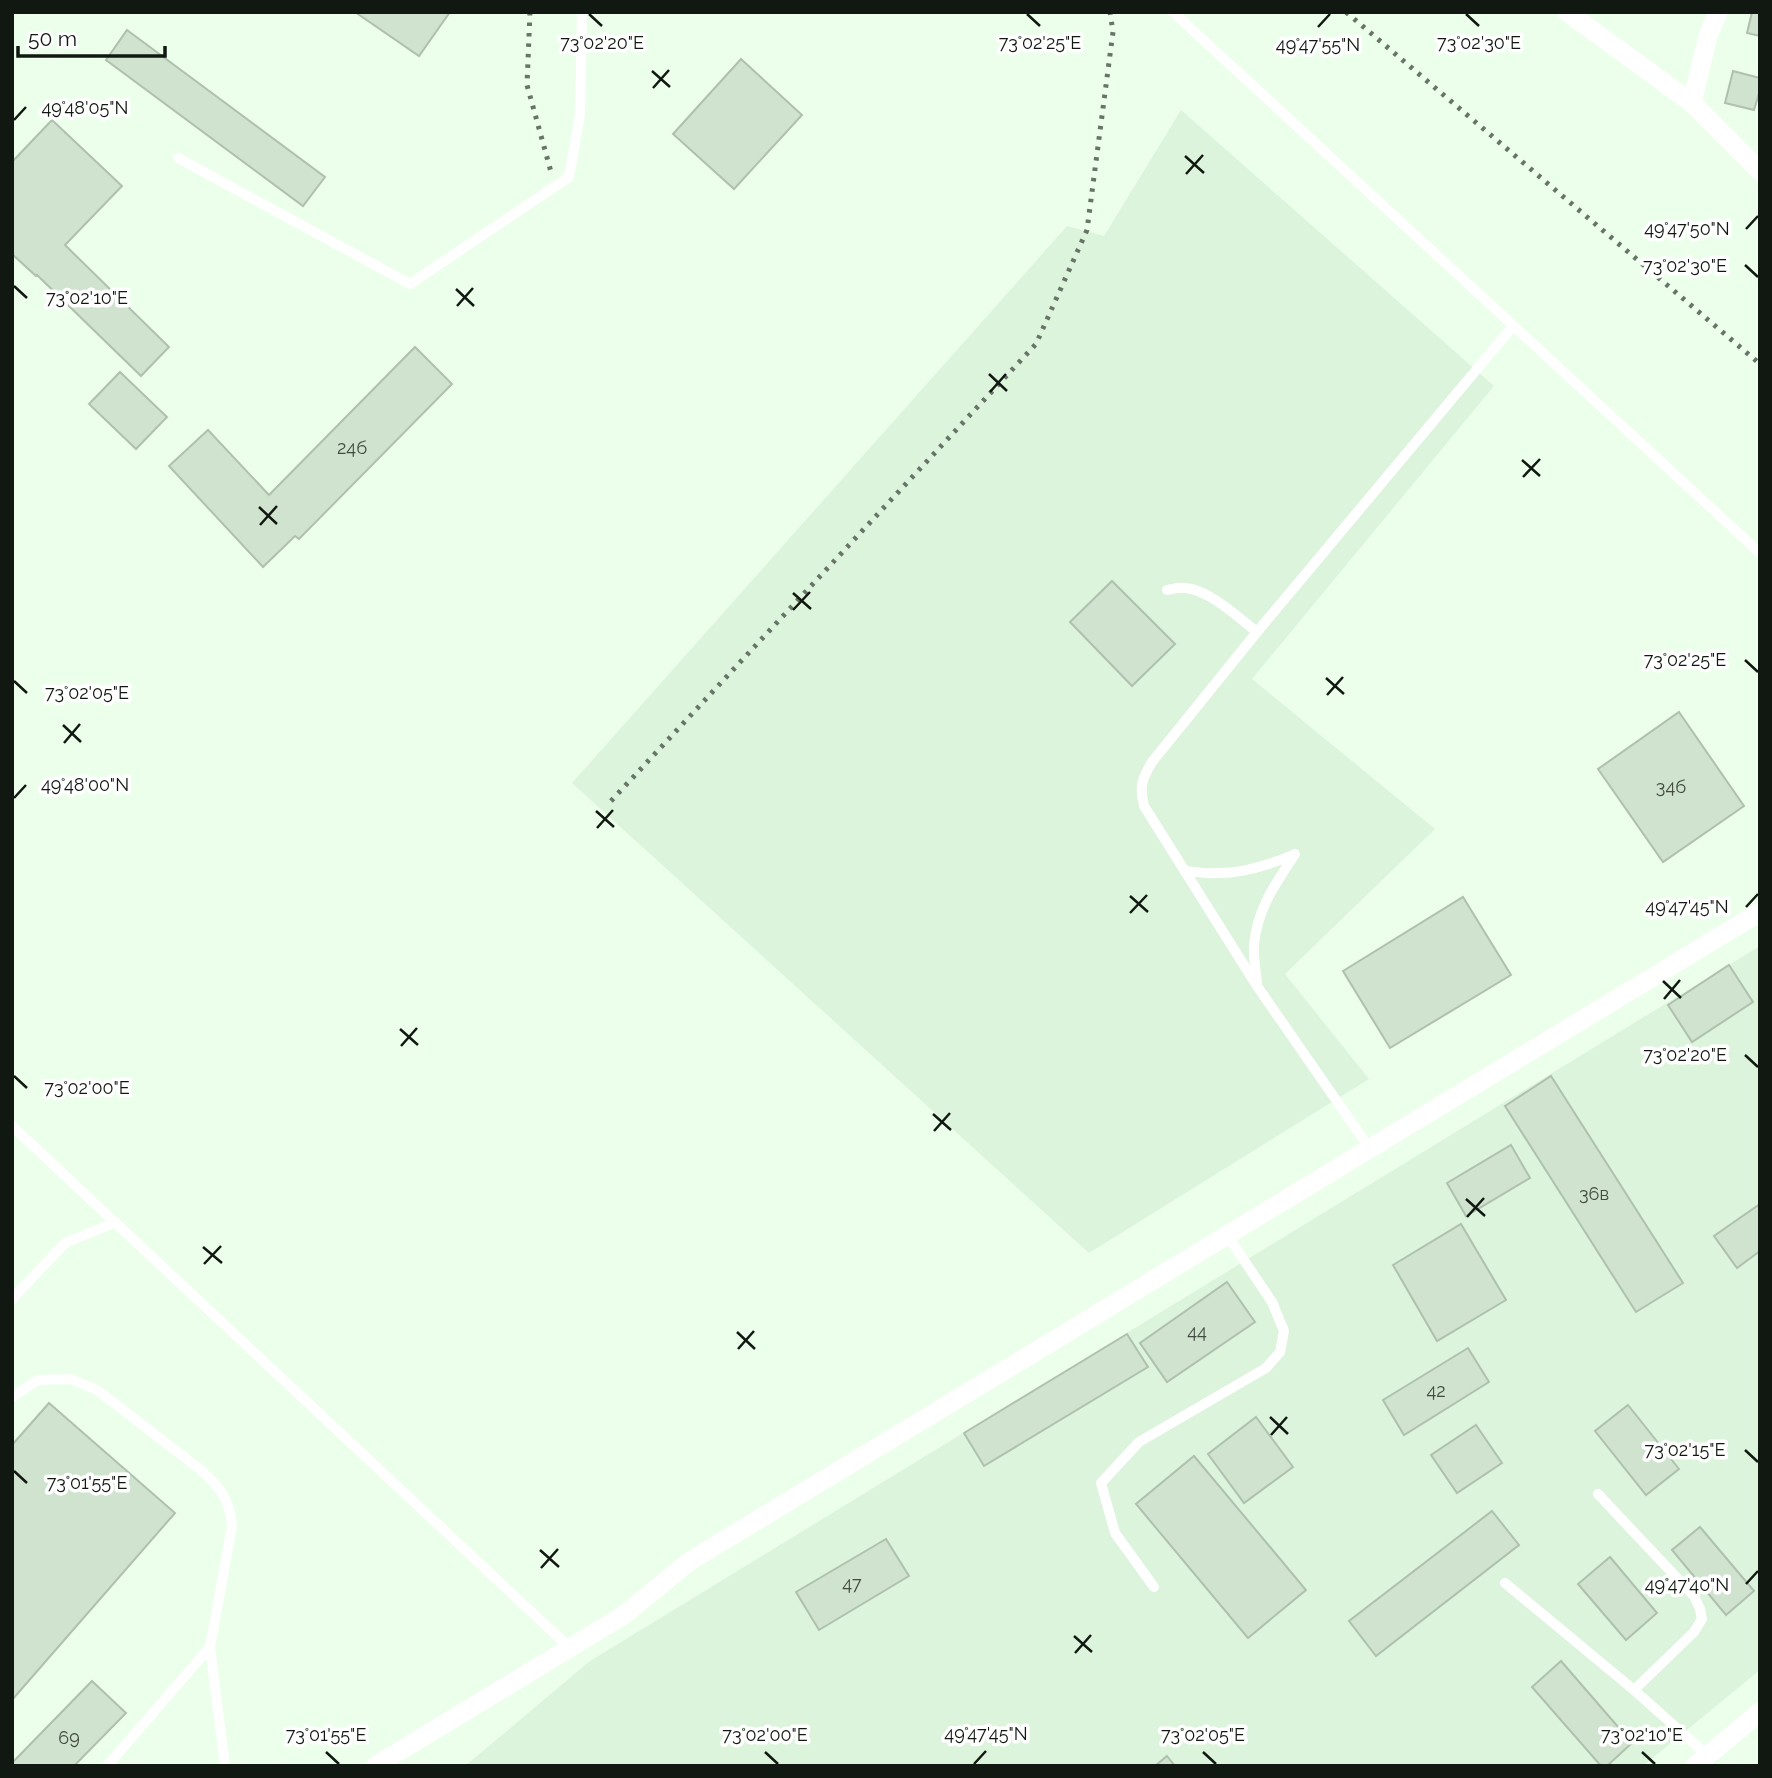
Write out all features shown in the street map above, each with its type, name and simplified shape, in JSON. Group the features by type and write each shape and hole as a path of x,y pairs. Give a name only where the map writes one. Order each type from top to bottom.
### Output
{"street":[{"path":"1567,12 1692,103 1760,171"},
{"path":"1692,103 1708,36 1718,12"},
{"path":"375,1766 624,1615 690,1561 1760,912"},
{"path":"1701,1760 1760,1712"}],"lane":[{"path":"178,158 410,284 569,177 580,116 582,12"},
{"path":"1173,12 1760,553"},
{"path":"1370,1149 1258,986 1143,806 1143,779 1152,762 1257,632 1513,326"},
{"path":"1167,590 1185,587 1208,596 1257,632"},
{"path":"1185,871 1218,873 1246,870 1268,866 1295,855 1270,892 1258,920 1254,947 1258,986"},
{"path":"12,1126 570,1648"},
{"path":"12,1299 65,1243 116,1222"},
{"path":"1154,1587 1115,1533 1101,1483 1139,1442 1266,1368 1280,1352 1284,1331 1272,1302 1227,1235"},
{"path":"12,1397 38,1380 71,1379 97,1390 215,1482 225,1495 232,1526 210,1647 225,1766"},
{"path":"1598,1494 1694,1596 1702,1619 1694,1632 1634,1690"},
{"path":"1505,1583 1634,1690 1701,1760"},
{"path":"107,1766 210,1647"}],"shaded area":[{"path":"1181,110 1494,386 1252,679 1435,829 1285,974 1369,1079 1089,1253 572,783 1067,226 1104,236"},
{"path":"1760,946 1760,1670 1643,1766 465,1766 590,1661"}],"building":[{"path":"355,12 450,12 419,56"},
{"path":"1752,12 1760,12 1760,36 1747,33"},
{"path":"127,30 325,177 303,206 106,60"},
{"path":"741,59 802,115 734,189 673,134"},
{"path":"1733,71 1760,78 1760,90 1754,110 1725,103"},
{"path":"52,120 122,186 65,245 169,347 141,376 12,254 12,162"},
{"path":"415,347 452,384 299,539 295,536 263,567 169,466 208,430 269,495"},
{"path":"120,372 167,417 136,449 89,404"},
{"path":"1112,581 1175,644 1132,686 1070,622"},
{"path":"1679,712 1744,806 1663,862 1598,769"},
{"path":"1463,897 1511,975 1390,1048 1343,971"},
{"path":"1729,965 1753,1002 1692,1042 1668,1005"},
{"path":"1551,1076 1683,1283 1636,1312 1505,1106"},
{"path":"1511,1145 1530,1178 1466,1216 1447,1183"},
{"path":"1760,1204 1760,1251 1737,1268 1714,1236"},
{"path":"1461,1224 1506,1300 1437,1341 1393,1265"},
{"path":"1227,1282 1255,1322 1167,1382 1140,1343"},
{"path":"1127,1334 1148,1367 984,1466 964,1433"},
{"path":"1468,1348 1489,1382 1404,1435 1383,1400"},
{"path":"49,1403 175,1513 12,1700 12,1445"},
{"path":"1628,1405 1679,1469 1646,1495 1595,1431"},
{"path":"1256,1417 1293,1467 1244,1503 1208,1454"},
{"path":"1476,1425 1502,1463 1457,1493 1431,1455"},
{"path":"1194,1456 1306,1590 1248,1638 1136,1504"},
{"path":"1492,1511 1519,1545 1376,1656 1349,1621"},
{"path":"1700,1527 1754,1591 1726,1615 1672,1550"},
{"path":"886,1539 909,1576 819,1630 796,1592"},
{"path":"1610,1557 1657,1613 1626,1640 1578,1584"},
{"path":"1561,1661 1632,1743 1607,1766 1601,1766 1532,1687"},
{"path":"92,1681 126,1713 74,1766 12,1766 12,1763"},
{"path":"1167,1756 1175,1766 1155,1766"}],"railway":[{"path":"530,12 527,85 551,172"},
{"path":"611,801 1036,344 1087,230 1113,32 1110,12"},
{"path":"1346,12 1760,364"}]}
